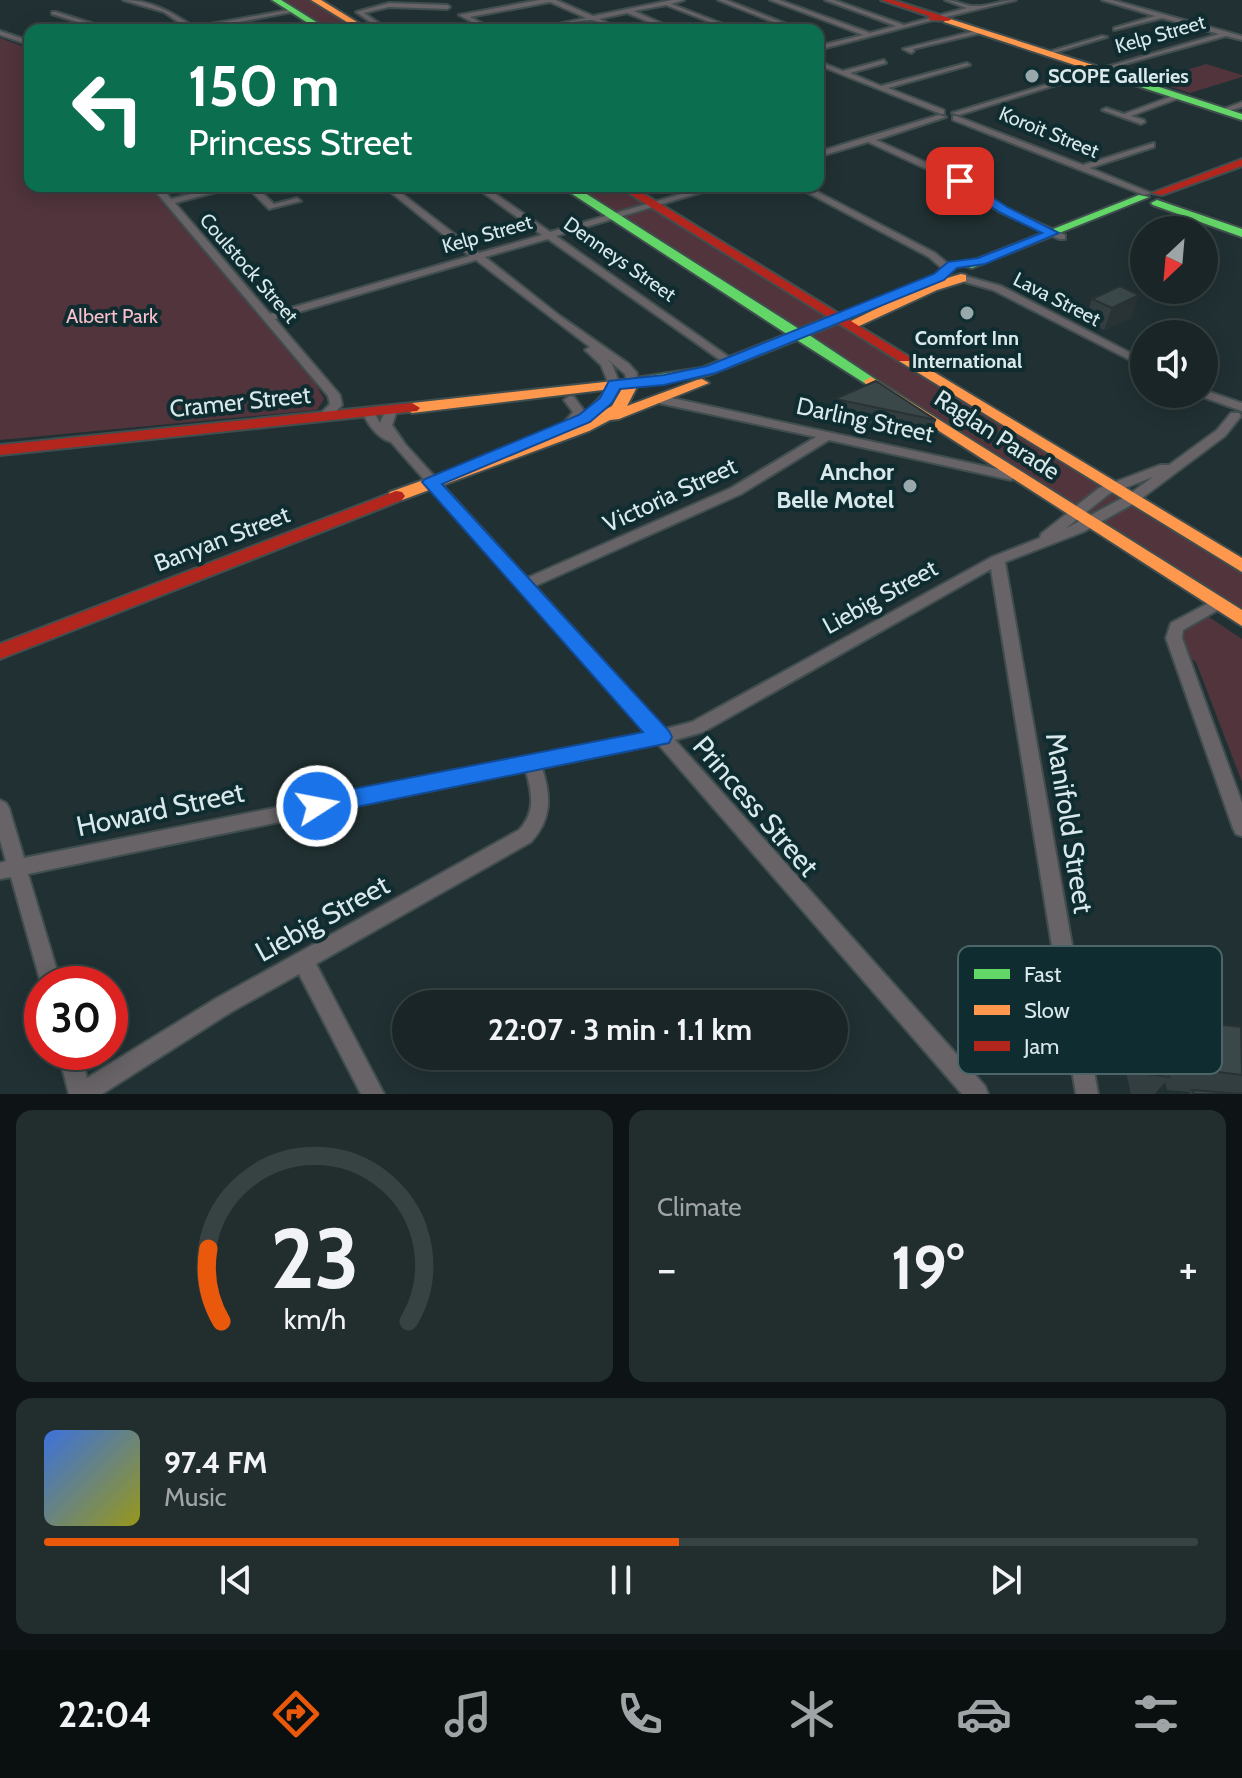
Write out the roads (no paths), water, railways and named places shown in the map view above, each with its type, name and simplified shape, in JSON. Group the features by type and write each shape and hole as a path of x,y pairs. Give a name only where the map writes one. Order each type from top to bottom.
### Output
{"main road":[{"path":"276,0 292,6 317,24"},
{"path":"885,0 944,15 979,32 1242,117"},
{"path":"292,6 320,3 356,24"},
{"path":"1155,198 1242,162"},
{"path":"575,427 668,388 804,338 939,277 963,271 1242,168"},
{"name":"Raglan Parade","path":"575,192 1242,619"},
{"name":"Raglan Parade","path":"633,192 846,320 1242,566"},
{"name":"Koroit Street","path":"1155,198 1242,233"},
{"path":"621,387 668,388"},
{"name":"Cramer Street","path":"484,401 570,400 621,387"},
{"name":"Cramer Street","path":"0,450 621,387"},
{"name":"Banyan Street","path":"0,652 575,427 621,387"}],"street":[{"path":"126,0 166,11 184,24"},
{"path":"433,0 480,24"},
{"path":"464,16 550,0 606,24"},
{"path":"646,0 658,5"},
{"path":"721,0 783,24"},
{"path":"773,0 870,35"},
{"path":"828,0 904,27"},
{"path":"1105,0 1242,38"},
{"path":"824,46 1006,1"},
{"path":"571,24 681,3 724,24"},
{"path":"377,24 359,12 397,5 431,9 447,7"},
{"path":"223,24 292,6"},
{"path":"944,15 976,9"},
{"path":"629,11 660,24"},
{"path":"54,13 97,24"},
{"path":"1116,29 1163,16"},
{"path":"248,19 255,24"},
{"path":"911,51 906,49 979,32"},
{"path":"0,33 24,41"},
{"name":"Kelp Street","path":"956,116 1225,34"},
{"path":"1048,53 1104,37"},
{"path":"824,40 834,44"},
{"path":"842,73 884,62"},
{"path":"879,88 967,65"},
{"path":"824,66 941,115 956,116"},
{"path":"1124,116 1178,97"},
{"path":"1222,111 1242,104"},
{"path":"1106,110 1141,122"},
{"path":"824,153 941,115"},
{"name":"Koroit Street","path":"956,116 1155,198"},
{"path":"867,139 960,181 1003,210 1057,235"},
{"path":"1081,168 1151,145"},
{"name":"Coulstock Street","path":"160,192 316,373 337,402 323,417"},
{"path":"169,202 210,192"},
{"path":"256,192 272,207 297,201"},
{"path":"395,192 556,318 606,364 621,387"},
{"name":"Denneys Street","path":"487,192 733,365"},
{"name":"Kelp Street","path":"267,318 698,192"},
{"name":"Lava Street","path":"811,192 1130,357"},
{"name":"Darling Street","path":"556,318 621,387 644,377 700,407 1019,478"},
{"name":"Coulstock Street","path":"316,373 364,413"},
{"path":"570,400 579,412 575,427"},
{"path":"1218,402 1239,416"},
{"name":"Princess Street","path":"391,410 386,425 400,446 958,1073"},
{"name":"Princess Street","path":"364,413 400,446"},
{"name":"Liebig Street","path":"661,737 708,721 997,560 1039,543 1082,518 1133,498 1221,433 1239,416"},
{"name":"Victoria Street","path":"524,585 736,491 829,435"},
{"name":"Liebig Street","path":"1082,518 1115,487 1177,464"},
{"name":"Manifold Street","path":"997,560 1062,946"},
{"path":"1218,603 1176,627 1174,638 1242,828"},
{"name":"Howard Street","path":"10,869 661,737"},
{"name":"Liebig Street","path":"81,1094 224,1005 525,836 537,822 542,804 532,763"},
{"path":"0,808 10,869 45,966"},
{"path":"303,961 373,1094"},
{"path":"74,1070 81,1094"},
{"name":"Princess Street","path":"959,1074 977,1094"},
{"name":"Manifold Street","path":"1084,1074 1087,1094"}],"place":[{"name":"SCOPE Galleries","path":"1032,76"},
{"name":"Comfort Inn International","path":"967,313"},
{"name":"Anchor Belle Motel","path":"910,486"}],"park label":[{"name":"Albert Park","path":"112,316"}]}
